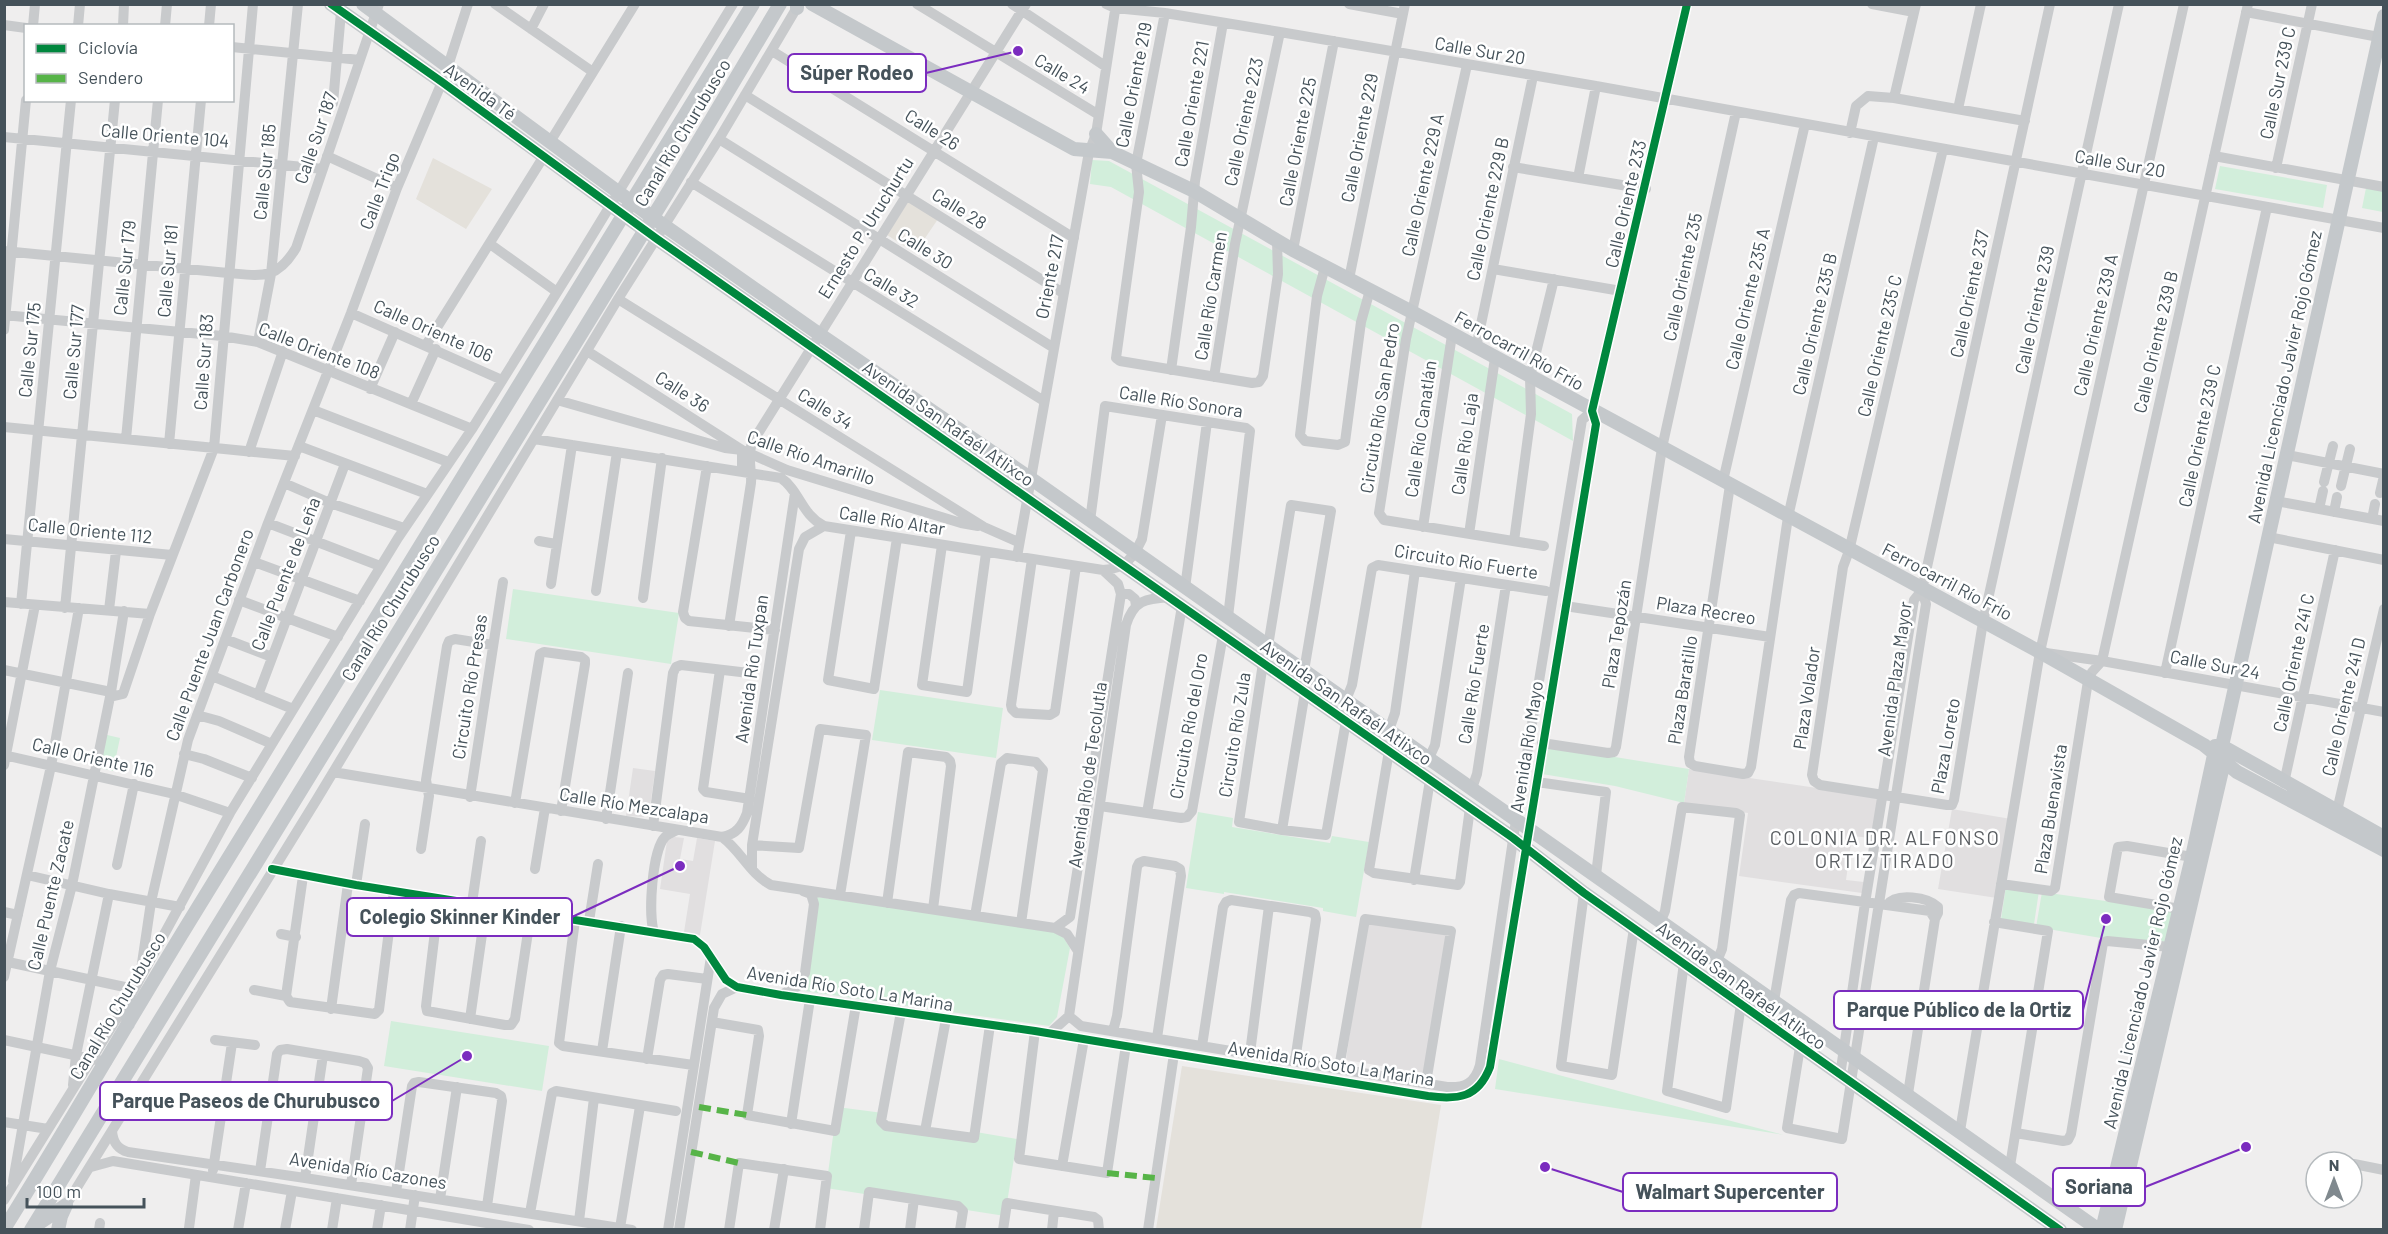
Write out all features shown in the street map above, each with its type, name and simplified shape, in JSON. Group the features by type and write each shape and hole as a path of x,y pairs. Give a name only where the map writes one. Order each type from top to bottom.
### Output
{"main road":[{"name":"Avenida Té","path":"363,4 378,9 448,66 619,192"},
{"name":"Canal Río Churubusco","path":"4,1229 534,356 753,4"},
{"name":"Canal Río Churubusco","path":"31,1229 652,217 780,4"},
{"name":"Ferrocarril Río Frío","path":"812,4 1074,149 1112,153 1194,191 1293,250 2040,652 2216,752 2284,783 2384,837"},
{"name":"Avenida Té","path":"336,8 442,82 611,206"},
{"name":"Avenida Licenciado Javier Rojo Gómez","path":"2101,1230 2216,752 2236,686 2338,220 2381,38 2384,16"},
{"path":"1096,134 1112,153"},
{"name":"Avenida San Rafaél Atlixco","path":"619,192 2101,1230"},
{"name":"Avenida San Rafaél Atlixco","path":"611,206 1514,838 1584,893 2060,1230"},
{"name":"Ferrocarril Río Frío","path":"2216,752 2237,772 2384,850"},
{"name":"Avenida Licenciado Javier Rojo Gómez","path":"2115,1230 2216,752"},
{"path":"128,1027 134,989"},
{"path":"31,1229 66,1205"},
{"path":"58,1230 66,1205"}],"street":[{"path":"33,24 35,4"},
{"path":"78,24 80,4"},
{"path":"123,24 124,4"},
{"path":"165,24 167,4"},
{"path":"209,24 211,4"},
{"name":"Calle Sur 183","path":"111,695 123,694 150,614 214,448 222,336 253,4"},
{"name":"Calle Sur 185","path":"258,342 271,274 298,4"},
{"path":"448,66 468,4"},
{"path":"495,4 593,72"},
{"path":"531,29 544,4"},
{"path":"550,142 635,4"},
{"name":"Canal Río Churubusco","path":"4,1200 134,989 230,813 293,709 404,528 471,429 611,206 734,4"},
{"name":"Calle 24","path":"917,4 1099,115"},
{"path":"1349,4 1404,9"},
{"name":"Calle Oriente 233","path":"1592,411 1646,189 1687,4"},
{"path":"1872,4 1915,8 1894,98"},
{"path":"1958,109 1981,4"},
{"name":"Calle Oriente 237","path":"1922,590 2050,4"},
{"name":"Calle Oriente 239","path":"1983,622 2120,4"},
{"name":"Calle Oriente 239 A","path":"2040,652 2184,4"},
{"name":"Calle Sur 239 C","path":"2276,168 2312,4"},
{"name":"Canal Río Churubusco","path":"66,1205 333,772 618,299 719,139 798,6"},
{"name":"Calle Sur 20","path":"1112,6 1596,86 2384,228"},
{"name":"Oriente 217","path":"1017,557 1089,152 1096,134 1112,6"},
{"path":"1020,7 1105,66"},
{"name":"Ernesto P. Uruchurtu","path":"745,452 995,53 1020,7"},
{"name":"Calle Sur 187","path":"333,103 338,57 336,8"},
{"path":"2247,8 2307,24 2381,38"},
{"name":"Calle Oriente 239 B","path":"2088,681 2092,672 2102,661 2247,8"},
{"name":"Calle Sur 187","path":"271,274 288,262 296,248 378,9"},
{"name":"Calle Oriente 229","path":"1349,279 1404,9"},
{"name":"Calle Oriente 219","path":"1165,13 1136,164 1139,192 1115,352 1116,358 1120,361 1171,370"},
{"name":"Calle Oriente 221","path":"1171,370 1194,191 1223,23"},
{"path":"4,26 24,28"},
{"name":"Calle Oriente 223","path":"1240,220 1280,32"},
{"name":"Calle Oriente 225","path":"1293,250 1334,41"},
{"path":"234,46 360,60"},
{"name":"Calle 26","path":"772,51 1074,238"},
{"name":"Calle Oriente 229 A","path":"1412,312 1467,65"},
{"name":"Calle Oriente 229 B","path":"1476,348 1533,76"},
{"name":"Calle Trigo","path":"351,313 398,188 442,82"},
{"path":"1578,178 1596,86"},
{"name":"Calle 28","path":"745,95 1063,293"},
{"path":"1850,133 1856,106 1869,96 1894,98 2025,122"},
{"path":"4,330 8,251 26,102"},
{"name":"Calle Sur 175","path":"21,604 71,102"},
{"name":"Calle Sur 177","path":"65,608 115,102"},
{"name":"Calle Sur 179","path":"126,439 158,102"},
{"name":"Calle Sur 181","path":"169,444 201,102"},
{"name":"Calle Oriente 235","path":"1662,448 1736,112"},
{"name":"Calle Oriente 235 A","path":"1727,483 1804,124"},
{"name":"Calle Oriente 104","path":"4,137 323,169"},
{"name":"Calle Oriente 235 B","path":"1788,517 1874,137"},
{"name":"Calle 30","path":"719,139 1054,348"},
{"name":"Calle Oriente 235 C","path":"1849,551 1943,149"},
{"path":"327,156 398,188"},
{"path":"411,404 431,347 544,156"},
{"path":"2214,156 2384,187"},
{"path":"1513,167 1646,189"},
{"name":"Calle 32","path":"691,182 1044,401"},
{"name":"Calle Oriente 239 C","path":"2165,673 2267,207"},
{"name":"Calle Río Carmen","path":"1214,377 1240,220"},
{"path":"1171,370 1252,383 1259,382 1263,376 1278,274 1277,241"},
{"path":"490,244 557,292"},
{"path":"8,251 260,276 271,274"},
{"path":"1325,267 1317,296 1300,435 1305,441 1338,445 1345,442 1361,322 1370,290"},
{"path":"1492,269 1621,291"},
{"path":"1514,541 1531,414 1530,377 1554,279"},
{"name":"Calle 34","path":"618,299 984,527 1018,542"},
{"name":"Circuito Río San Pedro","path":"1412,312 1380,517 1384,520 1423,527 1544,546"},
{"name":"Calle Oriente 106","path":"351,313 502,380"},
{"name":"Calle Puente Juan Carbonero","path":"134,989 174,794 196,715 268,523 351,313"},
{"name":"Calle Oriente 108","path":"5,315 222,336 258,342 471,429"},
{"path":"370,389 394,332"},
{"name":"Calle Río Canatlán","path":"1423,527 1452,335"},
{"path":"249,452 283,351"},
{"name":"Calle 36","path":"587,351 745,452"},
{"name":"Calle Río Laja","path":"1469,534 1495,358"},
{"name":"Calle Río Amarillo","path":"557,400 745,452 787,470 962,523 984,527"},
{"name":"Calle Río Sonora","path":"1090,521 1105,406 1245,428 1250,431 1228,618"},
{"path":"313,410 448,462"},
{"name":"Avenida Río Mayo","path":"1592,411 1596,424 1490,1067 1480,1087 1464,1096 1447,1093 1472,1082 1477,1076 1480,1065 1516,819 1582,420 1592,411"},
{"path":"1125,566 1136,553 1142,539 1162,415"},
{"path":"1185,588 1207,422"},
{"path":"4,427 249,452 297,451 345,464 427,494"},
{"name":"Calle Río Altar","path":"534,439 781,478 789,483 812,520 824,526 1103,570 1115,570 1125,566"},
{"path":"551,584 572,445"},
{"path":"2319,509 2333,446"},
{"name":"Plaza Tepozán","path":"1542,743 1614,752 1662,448"},
{"path":"2334,512 2350,449"},
{"path":"596,591 616,452"},
{"path":"729,626 747,472 745,452"},
{"path":"2276,501 2378,520 2378,498 2384,475 2287,456"},
{"path":"643,598 662,458"},
{"name":"Calle Puente de Leña","path":"258,695 345,464"},
{"path":"707,466 683,612 685,618 689,621 775,630"},
{"path":"284,483 330,503 404,528"},
{"name":"Plaza Baratillo","path":"1727,483 1690,762 1695,766 1743,774 1749,772 1751,767 1788,517"},
{"name":"Avenida Río Tuxpan","path":"722,837 731,835 743,825 750,799 795,493"},
{"path":"1268,646 1291,505 1330,511 1304,671"},
{"path":"268,523 381,566"},
{"name":"Avenida Río Tuxpan","path":"752,869 752,845 799,549 805,537 824,526"},
{"path":"851,531 828,680 874,689 897,538"},
{"path":"2268,537 2384,560"},
{"name":"Calle Oriente 112","path":"4,539 172,555"},
{"path":"539,541 556,544"},
{"path":"942,545 922,685 967,692 986,553"},
{"name":"Calle Oriente 241 C","path":"2284,783 2335,550"},
{"path":"109,610 116,551"},
{"name":"Plaza Volador","path":"1849,551 1843,567 1812,776 1814,781 1820,785 1882,795"},
{"path":"1032,559 1011,705 1016,713 1050,715 1055,712 1076,566"},
{"path":"254,562 360,601"},
{"name":"Circuito Río Fuerte","path":"1346,700 1352,685 1372,568 1378,565 1546,591"},
{"path":"1103,570 1118,584 1121,594 1129,594 1135,599 1136,606"},
{"path":"1389,730 1395,713 1415,571"},
{"path":"1429,758 1435,745 1461,578"},
{"name":"Circuito Río Presas","path":"470,796 503,582"},
{"name":"Calle Río Fuerte","path":"1472,788 1477,774 1506,585"},
{"name":"Avenida Plaza Mayor","path":"1800,1047 1787,1128 1842,1139 1865,903 1914,600 1922,590"},
{"name":"Avenida Plaza Mayor","path":"1850,1053 1883,905 1894,796 1926,604 1922,590"},
{"name":"Avenida Río de Tecolutla","path":"1055,928 1070,917 1121,594"},
{"path":"1136,606 1143,600 1169,597"},
{"path":"239,600 338,637"},
{"path":"4,602 150,614"},
{"path":"5,758 24,673 35,605"},
{"name":"Avenida Río de Tecolutla","path":"1069,1016 1126,625 1130,613 1136,606"},
{"name":"Circuito Río del Oro","path":"1147,813 1182,606"},
{"name":"Plaza Recreo","path":"1565,606 1770,638"},
{"path":"4,977 51,766 79,608"},
{"name":"Calle Oriente 241 D","path":"2337,811 2384,609"},
{"name":"Calle Puente Zacate","path":"12,1187 35,1046 50,971 72,885 111,695 124,611"},
{"name":"Plaza Loreto","path":"1882,795 1953,805 1983,622"},
{"name":"Circuito Río del Oro","path":"1100,806 1181,818 1188,816 1192,811 1223,635"},
{"path":"225,639 272,657"},
{"name":"Circuito Río Presas","path":"421,849 429,796 426,780 447,646 449,641 454,639 493,645"},
{"path":"515,803 540,654 544,652 581,657 585,664 561,811"},
{"name":"Calle Sur 24","path":"2040,652 2384,712"},
{"name":"Plaza Buenavista","path":"1960,1131 2040,652"},
{"name":"Circuito Río Zula","path":"1263,663 1239,818 1243,824 1326,836 1346,721"},
{"path":"653,826 675,667 681,665 749,674"},
{"path":"4,670 67,682 111,695"},
{"path":"720,670 703,789 706,792 750,799"},
{"path":"606,819 628,673"},
{"path":"212,676 293,709"},
{"name":"Plaza Buenavista","path":"2001,884 2051,891 2055,888 2088,681"},
{"path":"1282,830 1305,692"},
{"path":"196,715 219,721 272,744"},
{"path":"752,845 799,848 820,729 866,735 840,896"},
{"path":"1389,751 1369,870 1374,873 1414,880 1454,885 1460,882 1470,808"},
{"path":"887,903 908,752 946,757 951,766 933,909"},
{"path":"184,754 204,759 252,778"},
{"name":"Calle Oriente 116","path":"5,758 134,784 174,794 230,813"},
{"path":"975,916 1001,763 1007,758 1040,765 1043,770 1021,923"},
{"name":"Calle Río Mezcalapa","path":"333,772 722,837 735,848 758,877 771,885 1055,928"},
{"path":"1414,880 1430,780"},
{"path":"1537,782 1606,792 1596,875"},
{"path":"117,865 134,784"},
{"path":"1661,921 1665,911 1682,807 1740,815 1722,949 1717,961"},
{"path":"535,869 545,808"},
{"path":"331,1009 352,884 365,824"},
{"path":"654,932 650,921 650,905 657,856 665,836 677,830"},
{"path":"472,903 481,841"},
{"path":"2180,909 2109,897 2118,847 2127,846 2192,857"},
{"path":"1113,1031 1137,867 1144,861 1175,866 1180,869 1181,876 1157,1038"},
{"path":"589,921 598,864"},
{"name":"Avenida Río Soto La Marina","path":"272,869 303,876 694,939 704,947 726,980 737,987 1126,1045 1366,1087 1447,1093"},
{"path":"27,875 109,894 180,907"},
{"path":"303,876 286,996 290,1002 331,1009 369,1014 375,1014 378,1010 394,891"},
{"path":"781,995 798,986 805,973 814,904 811,894 800,890"},
{"path":"1584,893 1562,1066 1612,1075 1634,928"},
{"path":"1774,1001 1791,900 1794,895 1799,893 1930,911 1935,919 1908,1094"},
{"path":"72,1088 90,980 109,894"},
{"path":"439,898 427,1011 505,1025 512,1025 515,1019 531,912"},
{"path":"1202,1046 1226,902 1231,900 1310,912 1315,914 1316,919 1295,1061"},
{"path":"470,1019 486,906"},
{"path":"1250,1053 1269,906"},
{"path":"4,912 18,915"},
{"path":"1339,1068 1365,919 1451,931 1426,1083"},
{"path":"576,920 559,1043 563,1046 693,1065"},
{"path":"1994,922 2048,931 2010,1166"},
{"path":"602,1051 621,926"},
{"path":"1055,928 1067,934 1078,951"},
{"path":"281,934 296,937"},
{"path":"2016,1133 2063,1141 2068,1140 2072,1134 2103,943 2113,941 2170,947"},
{"path":"668,1230 711,957"},
{"path":"8,962 134,989"},
{"path":"1684,963 1667,1090 1726,1108 1741,1004"},
{"path":"647,1059 660,980 663,975 707,980"},
{"path":"679,1230 717,1000 722,994 737,987"},
{"path":"254,990 286,996"},
{"path":"791,1124 810,999"},
{"path":"712,1022 758,1030 747,1115 835,1131 856,1005"},
{"path":"901,1012 882,1121 886,1126 974,1138 990,1025"},
{"path":"1050,1033 1069,1016"},
{"name":"Avenida Río Soto La Marina","path":"1069,1016 1081,1026 1426,1083 1447,1093"},
{"path":"925,1131 946,1019"},
{"path":"1035,1031 1019,1159 1107,1173 1126,1045"},
{"path":"1062,1166 1083,1039"},
{"path":"4,1040 107,1062"},
{"path":"215,1040 255,1045"},
{"path":"212,1178 232,1043"},
{"path":"260,1171 277,1054 280,1050 287,1049 359,1060 368,1068 351,1185"},
{"path":"1148,1230 1174,1054"},
{"path":"305,1178 323,1055"},
{"path":"396,1192 412,1086 419,1082 501,1096 487,1206"},
{"path":"440,1199 458,1088"},
{"path":"530,1214 552,1093 556,1091 676,1111"},
{"path":"189,1097 222,1102"},
{"path":"579,1221 594,1098"},
{"path":"626,1229 640,1106"},
{"path":"4,1122 48,1130"},
{"name":"Avenida Río Cazones","path":"112,1131 114,1141 122,1151 626,1229"},
{"name":"Avenida Río Cazones","path":"90,1167 113,1161 529,1230"},
{"path":"729,1230 739,1163 827,1176 820,1230"},
{"path":"2364,1166 2384,1170"},
{"path":"774,1230 784,1169"},
{"path":"189,1228 196,1175"},
{"path":"238,1230 246,1183"},
{"path":"285,1230 292,1191"},
{"path":"864,1230 869,1192 958,1206 963,1211 960,1230"},
{"path":"673,1194 685,1195"},
{"path":"410,1230 415,1196"},
{"path":"332,1230 338,1198"},
{"path":"910,1230 914,1199"},
{"path":"1003,1230 1007,1203 1094,1217 1098,1220 1099,1230"},
{"path":"377,1230 381,1205"},
{"path":"1052,1230 1054,1211"}],"shaded area":[{"path":"433,158 492,189 466,229 416,199"},
{"path":"909,200 938,219 915,253 887,235"},
{"path":"633,768 655,771 649,814 644,817 626,816"},
{"path":"1689,769 1878,797 1872,838 1852,836 1846,880 1864,882 1862,893 1739,876 1748,813 1684,803"},
{"path":"1952,809 2011,819 1997,898 1938,889"},
{"path":"674,837 684,838 680,859 693,861 697,838 715,841 700,935 684,932 690,894 660,889 667,841"},
{"path":"1366,921 1447,934 1424,1073 1346,1060"},
{"path":"1182,1066 1441,1105 1421,1229 1156,1229"}],"green space":[{"path":"1092,160 1109,161 1572,414 1573,441 1111,187 1090,184"},
{"path":"2220,166 2327,185 2323,208 2215,189"},
{"path":"2366,188 2383,191 2383,212 2362,208"},
{"path":"513,589 679,613 671,664 506,639"},
{"path":"880,690 1003,708 996,758 872,740"},
{"path":"103,734 120,738 113,771 96,767"},
{"path":"1547,746 1689,769 1684,803 1615,786 1542,774"},
{"path":"1198,812 1233,818 1232,827 1330,843 1332,836 1369,842 1356,917 1323,911 1323,908 1186,888"},
{"path":"2006,886 2039,891 2034,924 2001,919"},
{"path":"2042,892 2176,911 2168,943 2107,939 2036,927"},
{"path":"817,897 1052,930 1062,935 1070,948 1057,1017 1049,1026 804,991"},
{"path":"391,1021 549,1046 542,1091 384,1066"},
{"path":"1499,1059 1784,1135 1495,1089"},
{"path":"837,1107 883,1113 881,1122 969,1136 970,1131 1017,1139 1005,1216 826,1188"}],"marked path":[{"path":"699,1107 747,1115"},
{"path":"691,1152 739,1163"},
{"path":"1107,1173 1156,1178"}],"cycle path":[{"path":"331,4 657,239 1513,838 1584,893 2060,1230"},
{"path":"272,869 356,885 694,939 704,947 726,980 737,987 1035,1031 1428,1096 1449,1098 1466,1095 1473,1091 1490,1067 1596,424 1592,411 1687,4"}],"place":[{"name":"Súper Rodeo","path":"1018,51"},
{"name":"Colegio Skinner Kinder","path":"680,866"},
{"name":"Parque Público de la Ortiz","path":"2106,919"},
{"name":"Parque Paseos de Churubusco","path":"467,1056"},
{"name":"Soriana","path":"2246,1147"},
{"name":"Walmart Supercenter","path":"1545,1167"}],"district":[{"name":"COLONIA DR. ALFONSO ORTIZ TIRADO","path":"1885,850"}]}
